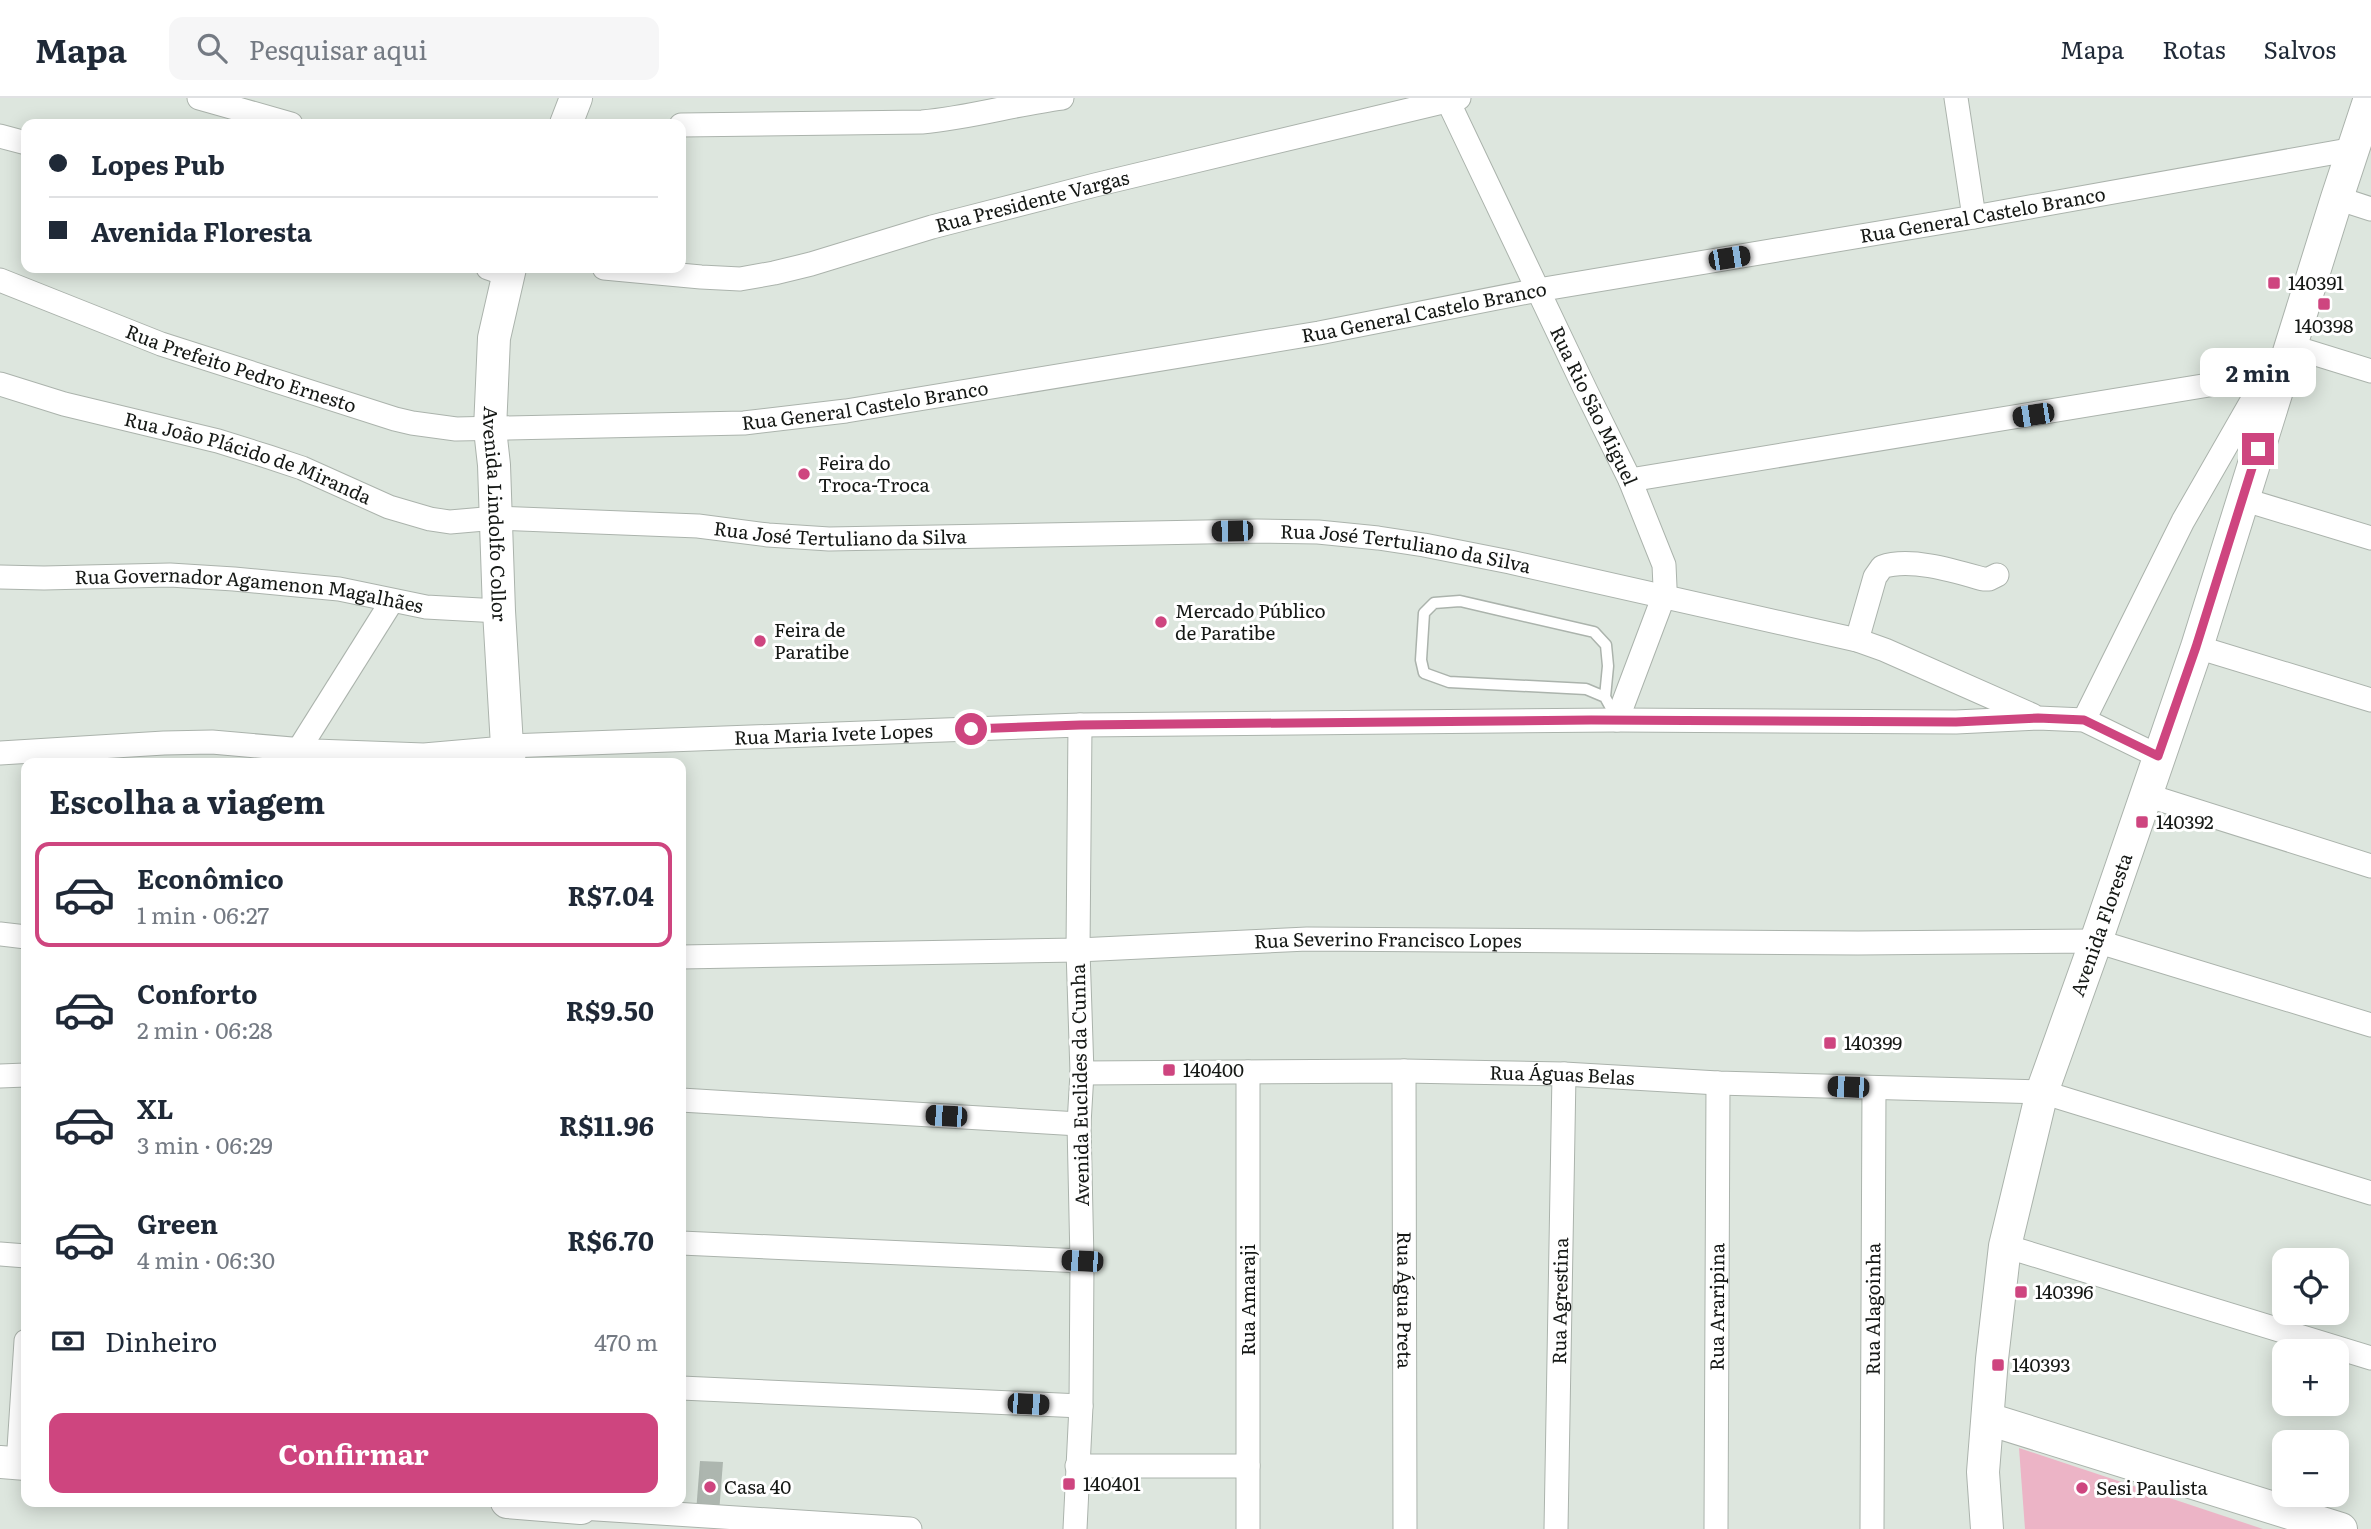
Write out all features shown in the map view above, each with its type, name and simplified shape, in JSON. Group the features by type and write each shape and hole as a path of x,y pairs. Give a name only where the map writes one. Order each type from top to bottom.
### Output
{"street":[{"path":"199,98 273,119"},
{"path":"568,119 576,98"},
{"path":"686,125 922,122 955,119 1062,98"},
{"path":"1956,98 1974,217"},
{"name":"Avenida Floresta","path":"1987,1529 1983,1472 2005,1246 2042,1092 2196,647 2242,499 2279,365 2370,98"},
{"name":"Rua Presidente Vargas","path":"666,273 740,279 774,273 1371,108 1454,99"},
{"name":"Rua Rio São Miguel","path":"1454,99 1538,290 1630,480 1664,565 1663,597 1617,720"},
{"path":"0,136 21,142"},
{"name":"Rua General Castelo Branco","path":"490,429 744,423 793,419 1319,333 1538,290 1974,217 2354,149"},
{"path":"2337,198 2371,209"},
{"name":"Avenida Lindolfo Collor","path":"502,273 494,338 490,429 509,755"},
{"name":"Rua Prefeito Pedro Ernesto","path":"0,280 161,344 395,419 456,429 490,429"},
{"path":"1630,480 2279,365 2371,371"},
{"path":"2084,720 2183,521 2279,365"},
{"name":"Rua João Plácido de Miranda","path":"0,384 75,408 218,441 269,457 412,515 450,522 496,518"},
{"path":"2242,499 2371,538"},
{"name":"Rua José Tertuliano da Silva","path":"496,518 698,526 768,535 829,538 907,539 1257,531 1318,532 1378,538 1510,562 1857,640 2038,718"},
{"path":"1857,640 1875,577 1882,567 1917,564 1983,579 1997,575"},
{"name":"Rua Governador Agamenon Magalhães","path":"0,577 170,575 234,579 339,589 426,607 499,611"},
{"path":"299,749 392,601"},
{"path":"2196,647 2371,700"},
{"name":"Rua Maria Ivete Lopes","path":"0,753 212,742 425,755 493,750 509,755 1080,725 1617,720 1956,722 2038,718 2084,720 2158,756"},
{"name":"Avenida Euclides da Cunha","path":"1075,1529 1081,1406 1082,1261 1079,1124 1082,1073 1078,950 1080,725"},
{"path":"2146,795 2371,866"},
{"path":"0,934 21,936"},
{"name":"Rua Severino Francisco Lopes","path":"686,957 1078,950 1307,939 2096,942 2371,1025"},
{"name":"Rua Águas Belas","path":"1082,1073 1404,1071 1564,1074 1718,1083 2042,1092 2371,1193"},
{"name":"Rua Água Preta","path":"1404,1071 1405,1529"},
{"name":"Rua Amaraji","path":"1248,1072 1248,1529"},
{"name":"Rua Agrestina","path":"1556,1529 1564,1074"},
{"path":"0,1076 21,1075"},
{"name":"Rua Araripina","path":"1716,1529 1718,1083"},
{"name":"Rua Alagoinha","path":"1872,1529 1874,1088"},
{"path":"686,1100 1079,1124"},
{"path":"686,1242 1082,1261"},
{"path":"2005,1246 2371,1358"},
{"path":"0,1254 21,1256"},
{"path":"686,1388 1081,1406"},
{"path":"15,1463 21,1396"},
{"path":"1988,1419 2341,1529"},
{"path":"1077,1466 1248,1466"},
{"path":"541,1507 581,1513 910,1529"},
{"path":"1716,1529 1723,1529"}],"lane":[{"path":"1605,697 1586,689 1449,682 1424,673 1421,660 1424,613 1434,603 1460,601 1594,632 1606,645 1608,666 1605,697 1617,720"}],"shaded area":[{"name":"Sesi Paulista","path":"2019,1448 2263,1529 2025,1529"}],"building":[{"name":"Casa 40","path":"700,1461 723,1462 719,1513 696,1512"}],"place":[{"name":"140391","path":"2274,283"},
{"name":"140398","path":"2324,304"},
{"name":"Feira do Troca-Troca","path":"804,474"},
{"name":"Mercado Público de Paratibe","path":"1161,622"},
{"name":"Feira de Paratibe","path":"760,641"},
{"name":"140392","path":"2142,822"},
{"name":"140399","path":"1830,1043"},
{"name":"140400","path":"1169,1070"},
{"name":"140396","path":"2021,1292"},
{"name":"140393","path":"1998,1365"},
{"name":"140401","path":"1069,1484"},
{"name":"Casa 40","path":"710,1487"},
{"name":"Sesi Paulista","path":"2082,1488"}],"route":[{"path":"971,729 1080,725 1591,720 1956,722 2038,718 2084,720 2158,756 2196,647 2258,449"}]}
